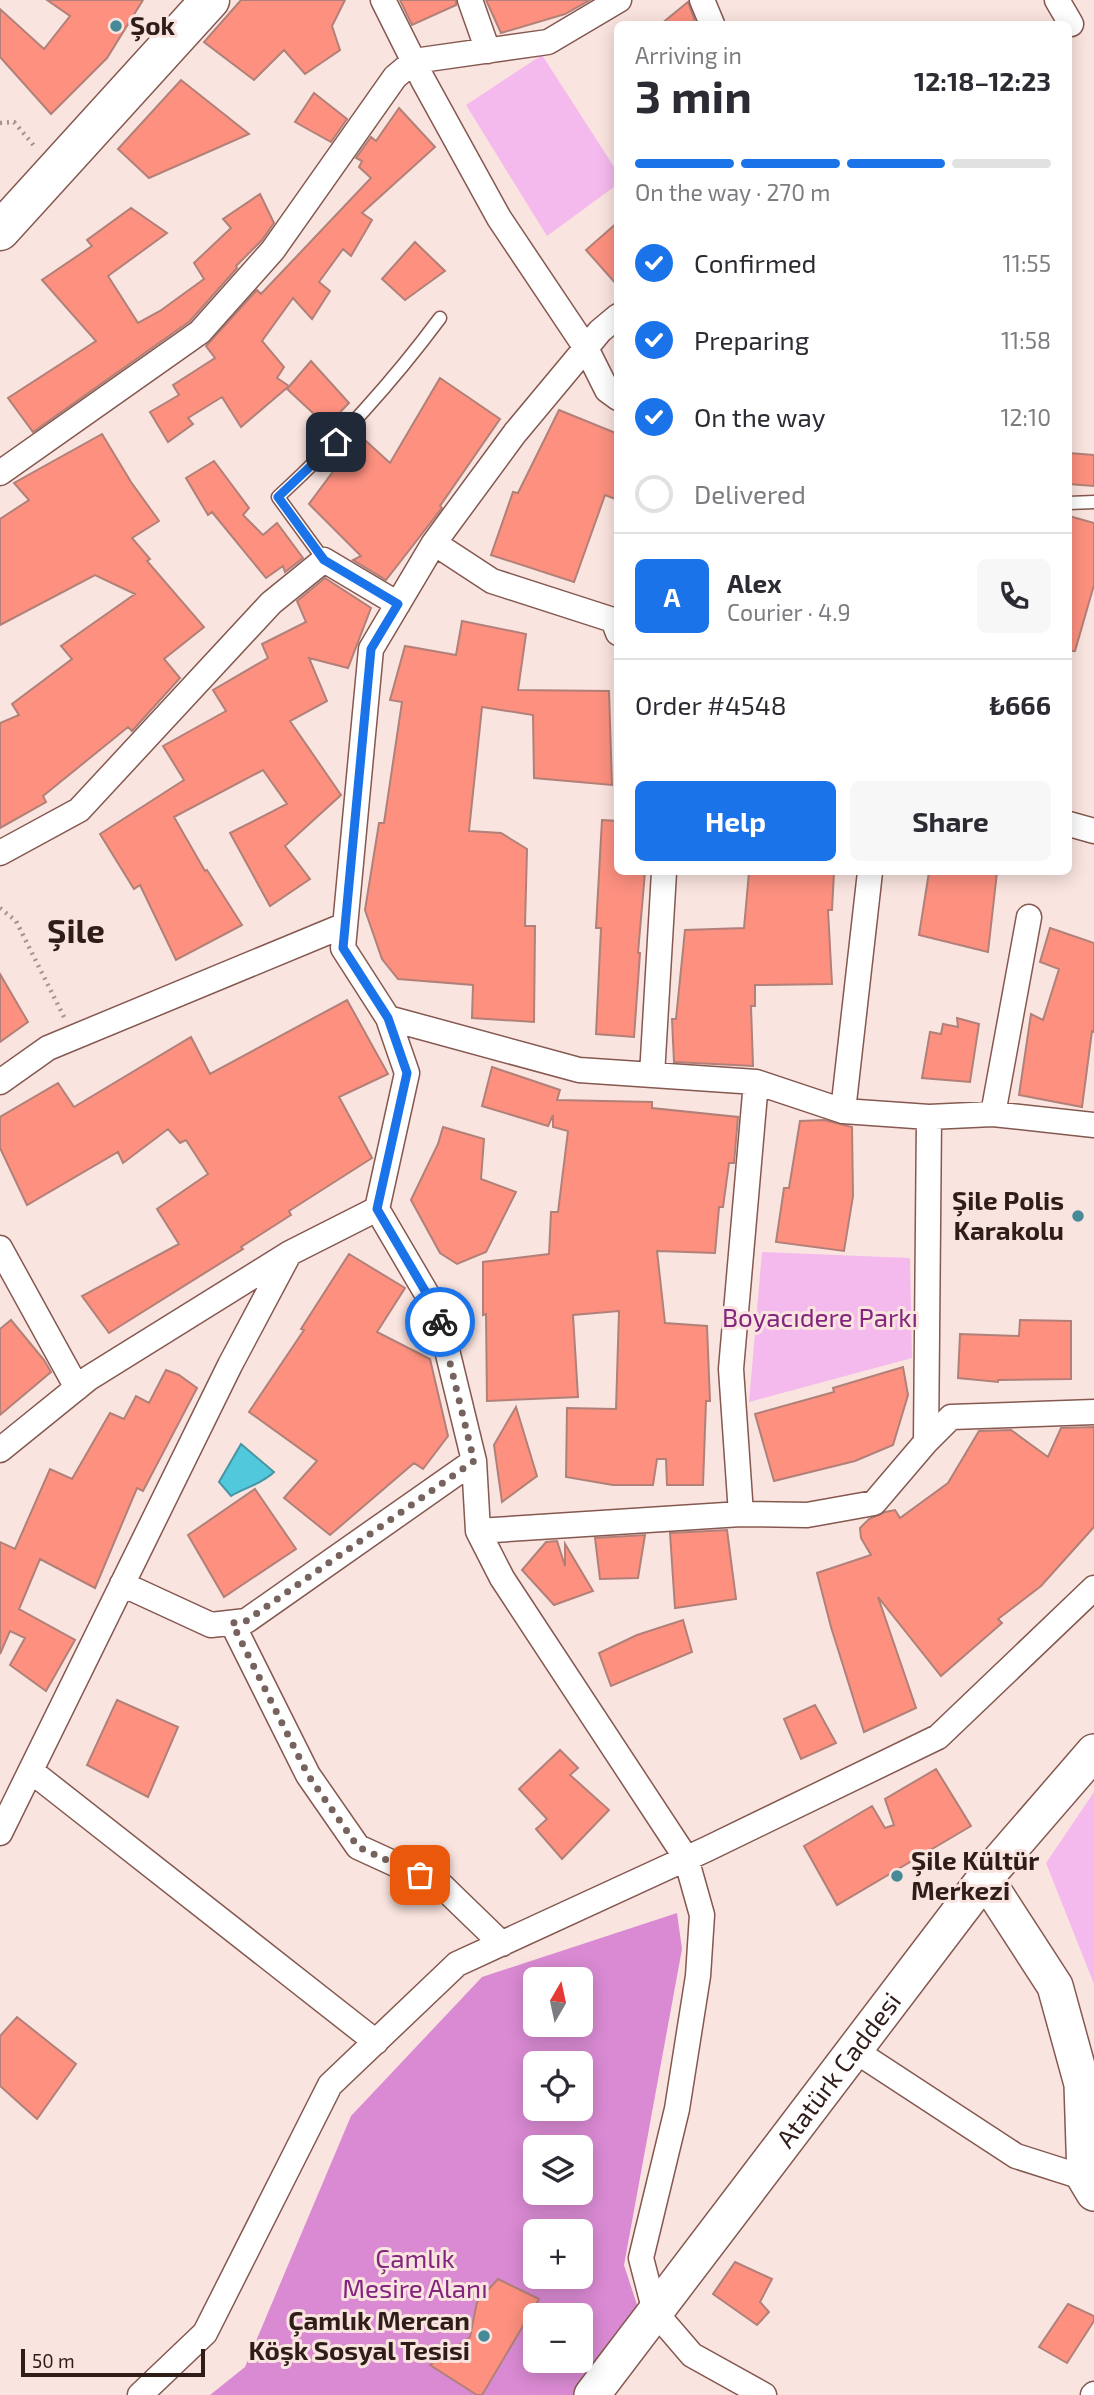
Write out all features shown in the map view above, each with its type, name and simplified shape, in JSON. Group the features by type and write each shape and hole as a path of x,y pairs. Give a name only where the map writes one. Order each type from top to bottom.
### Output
{"main road":[{"path":"0,231 209,0"}],"street":[{"path":"383,0 499,218 586,348 607,390 614,395"},
{"path":"470,0 488,51"},
{"path":"0,473 200,332 273,250 395,77 414,61 548,42 619,0"},
{"path":"702,0 711,21"},
{"path":"1057,0 1070,21"},
{"path":"614,320 586,348 515,432 434,543 371,649 343,948 388,1018 407,1073 377,1209 438,1313 474,1461 478,1531 502,1578 686,1858 702,1916 698,1976 677,2109 641,2258 655,2312 692,2355 764,2395"},
{"path":"434,543 492,581 612,620 614,624"},
{"path":"0,853 79,810 271,603 324,560 398,604"},
{"path":"1072,825 1094,831"},
{"path":"652,1075 664,875"},
{"path":"843,1111 870,875"},
{"path":"993,1114 1029,917"},
{"path":"0,1082 48,1048 345,925"},
{"path":"388,1018 579,1070 756,1082 843,1111 929,1117 993,1114 1094,1125"},
{"path":"741,1514 731,1368 756,1082"},
{"path":"926,1442 929,1117"},
{"path":"0,1450 76,1388 289,1253 377,1209"},
{"path":"0,1248 76,1388"},
{"path":"0,1833 230,1365 289,1253"},
{"path":"478,1531 741,1514 807,1515 874,1503 951,1417 1094,1412"},
{"path":"122,1584 211,1625 246,1621 474,1461"},
{"path":"140,2395 205,2333 330,2085 457,1964 938,1737 1094,1588"},
{"path":"232,1623 308,1775 358,1847 441,1885 502,1944"},
{"name":"Atatürk Caddesi","path":"592,2395 985,1878 1094,1752"},
{"path":"30,1771 376,2042"},
{"path":"854,2050 1016,2156 1090,2185 1082,2084 1055,1986 985,1878"}],"lane":[{"path":"324,560 278,497 323,457 364,413 404,367 440,318"},
{"path":"1072,503 1094,502"}],"path":[{"path":"0,123 13,122 56,171"},
{"path":"0,908 16,922 73,1037"}],"green space":[{"path":"542,55 614,167 614,187 547,236 466,105"},
{"name":"Boyacıdere Parkı","path":"762,1252 910,1258 912,1358 749,1402"},
{"path":"1094,1792 1094,1984 1046,1863"},
{"name":"Çamlık Mesire Alanı","path":"677,1913 682,1949 624,2265 642,2320 585,2395 210,2395 245,2367 351,2116 482,1977"}],"water":[{"path":"241,1444 274,1472 231,1496 219,1482"}],"building":[{"path":"47,0 143,0 107,58 51,114 0,57 0,9 44,49 70,16"},
{"path":"241,0 345,0 332,26 340,50 305,74 284,50 254,80 204,42"},
{"path":"400,0 456,0 456,5 412,25"},
{"path":"486,0 590,0 565,14 501,33"},
{"path":"688,2 695,21 665,21"},
{"path":"181,80 249,134 149,178 118,149"},
{"path":"314,93 347,119 331,142 295,122"},
{"path":"399,108 435,147 362,213 372,220 351,256 343,249 319,282 330,291 312,319 293,298 262,341 284,367 277,378 289,386 241,427 222,397 188,418 193,424 168,442 150,412 179,395 173,385 215,358 206,346 257,290 261,294 371,178 359,167 362,161 356,158 371,137 376,141"},
{"path":"260,194 274,223 190,321 33,432 8,398 96,341 42,280 92,246 87,240 131,208 167,233 108,276 138,323 160,311 204,279 194,263 231,228 223,219"},
{"path":"614,226 614,282 586,250"},
{"path":"415,242 445,271 405,300 382,279"},
{"path":"311,361 349,403 327,426 287,389"},
{"path":"440,378 500,419 440,506 442,508 386,580 353,560 361,556 309,504 335,469 365,440 390,463"},
{"path":"559,410 614,432 614,498 605,495 574,582 491,555 513,492 518,493"},
{"path":"102,434 159,521 132,538 150,559 147,561 204,627 164,659 180,678 132,731 128,727 43,796 46,802 0,828 0,723 19,715 12,704 72,659 61,646 135,594 95,575 0,625 0,519 29,500 14,483"},
{"path":"1072,453 1094,455 1094,486 1072,484"},
{"path":"214,461 249,508 243,515 263,535 277,523 303,558 285,572 283,566 266,578 212,512 208,515 186,478"},
{"path":"1072,517 1094,523 1094,585 1075,651 1072,651"},
{"path":"325,578 371,608 348,668 309,658 327,701 290,721 341,795 285,846 310,879 270,906 230,833 287,804 263,770 174,817 205,871 207,870 242,925 176,960 140,885 134,889 100,834 184,780 163,746 226,711 213,690 268,658 262,644 306,622 297,601"},
{"path":"462,621 526,634 518,690 609,691 612,785 534,778 533,715 482,707 469,831 501,833 527,849 525,926 535,926 534,1022 472,1018 473,985 398,979 382,959 365,910 379,823 384,823 402,702 390,700 405,646 456,655"},
{"path":"602,820 614,821 614,875 645,875 634,1037 596,1034 601,928 596,928"},
{"path":"749,875 834,875 832,910 828,910 832,984 755,985 755,1006 751,1006 753,1066 674,1062 672,1019 676,1019 685,930 744,928"},
{"path":"929,875 997,875 988,952 919,935"},
{"path":"1050,928 1094,943 1094,1032 1092,1031 1082,1107 1019,1095 1031,1014 1043,1020 1059,969 1040,962"},
{"path":"0,974 28,1022 0,1042"},
{"path":"347,1000 388,1074 339,1097 372,1158 289,1211 291,1215 241,1247 243,1249 109,1333 82,1296 179,1244 157,1209 208,1174 186,1140 180,1143 168,1129 123,1163 118,1152 27,1205 0,1148 0,1117 58,1083 74,1107 191,1037 210,1074"},
{"path":"957,1018 979,1024 970,1082 922,1078 930,1032 941,1034 943,1024 958,1027"},
{"path":"492,1067 560,1090 557,1100 652,1102 652,1108 738,1117 734,1163 729,1163 723,1207 719,1207 715,1253 657,1251 665,1323 707,1326 710,1401 706,1401 703,1485 667,1485 666,1459 657,1459 653,1485 613,1485 566,1477 567,1408 616,1409 619,1311 573,1315 578,1397 487,1401 483,1262 549,1254 551,1212 558,1212 568,1131 553,1127 553,1115 548,1126 482,1106"},
{"path":"824,1120 852,1127 853,1196 844,1251 776,1242 784,1188 789,1188 800,1121"},
{"path":"443,1127 484,1139 481,1179 516,1192 486,1252 457,1264 440,1253 411,1200 438,1144"},
{"path":"349,1254 405,1288 377,1332 430,1359 448,1436 423,1469 414,1463 330,1535 284,1498 317,1461 249,1412 304,1330 301,1329"},
{"path":"11,1320 51,1372 0,1415 0,1329"},
{"path":"1020,1320 1071,1321 1071,1379 998,1382 958,1378 960,1334 1019,1336"},
{"path":"903,1367 908,1395 893,1445 855,1461 774,1481 755,1414 834,1392 833,1388"},
{"path":"166,1370 179,1375 197,1388 143,1491 137,1488 95,1588 40,1559 19,1609 75,1640 46,1691 10,1665 25,1638 10,1631 0,1654 0,1542 15,1549 50,1469 72,1479 110,1413 124,1419 136,1396 149,1403"},
{"path":"516,1407 537,1476 502,1502 494,1445"},
{"path":"1094,1427 1094,1527 1041,1586 998,1619 1002,1623 941,1676 878,1597 916,1708 864,1732 817,1573 871,1555 861,1538 860,1528 869,1519 885,1512 895,1510 900,1518 948,1483 979,1431 1011,1430 1048,1457 1061,1428"},
{"path":"255,1489 296,1549 224,1597 188,1535"},
{"path":"727,1530 736,1599 675,1608 670,1533"},
{"path":"645,1535 638,1578 600,1579 595,1538"},
{"path":"557,1541 565,1566 565,1544 593,1591 554,1605 522,1570 546,1542"},
{"path":"683,1620 692,1652 611,1686 599,1653 637,1635"},
{"path":"117,1700 178,1727 148,1797 87,1765"},
{"path":"815,1705 836,1743 801,1759 784,1719"},
{"path":"560,1750 578,1768 570,1775 609,1810 562,1859 536,1829 547,1819 519,1789"},
{"path":"936,1769 971,1826 837,1905 804,1846 872,1806 885,1828 894,1825 885,1799"},
{"path":"17,2017 76,2064 37,2119 0,2086 0,2036"},
{"path":"735,2262 772,2279 760,2302 769,2312 757,2325 713,2294"},
{"path":"498,2279 539,2299 537,2303 523,2303 523,2326 482,2395 477,2395 430,2365 470,2337 477,2302"},
{"path":"1068,2304 1094,2316 1094,2321 1067,2363 1039,2347"}],"way so far":[{"path":"420,1875 358,1847 308,1775 232,1623 246,1621 474,1461 440,1322"}],"place":[{"name":"Şok","path":"116,26"},
{"name":"Şile Polis Karakolu","path":"1078,1216"},
{"name":"Şile Kültür Merkezi","path":"897,1876"},
{"name":"Çamlık Mercan Köşk Sosyal Tesisi","path":"484,2336"}],"district":[{"name":"Şile","path":"76,931"}],"route":[{"path":"336,442 278,497 324,560 398,604 371,649 343,948 388,1018 407,1073 377,1209 438,1313 440,1322"}]}
